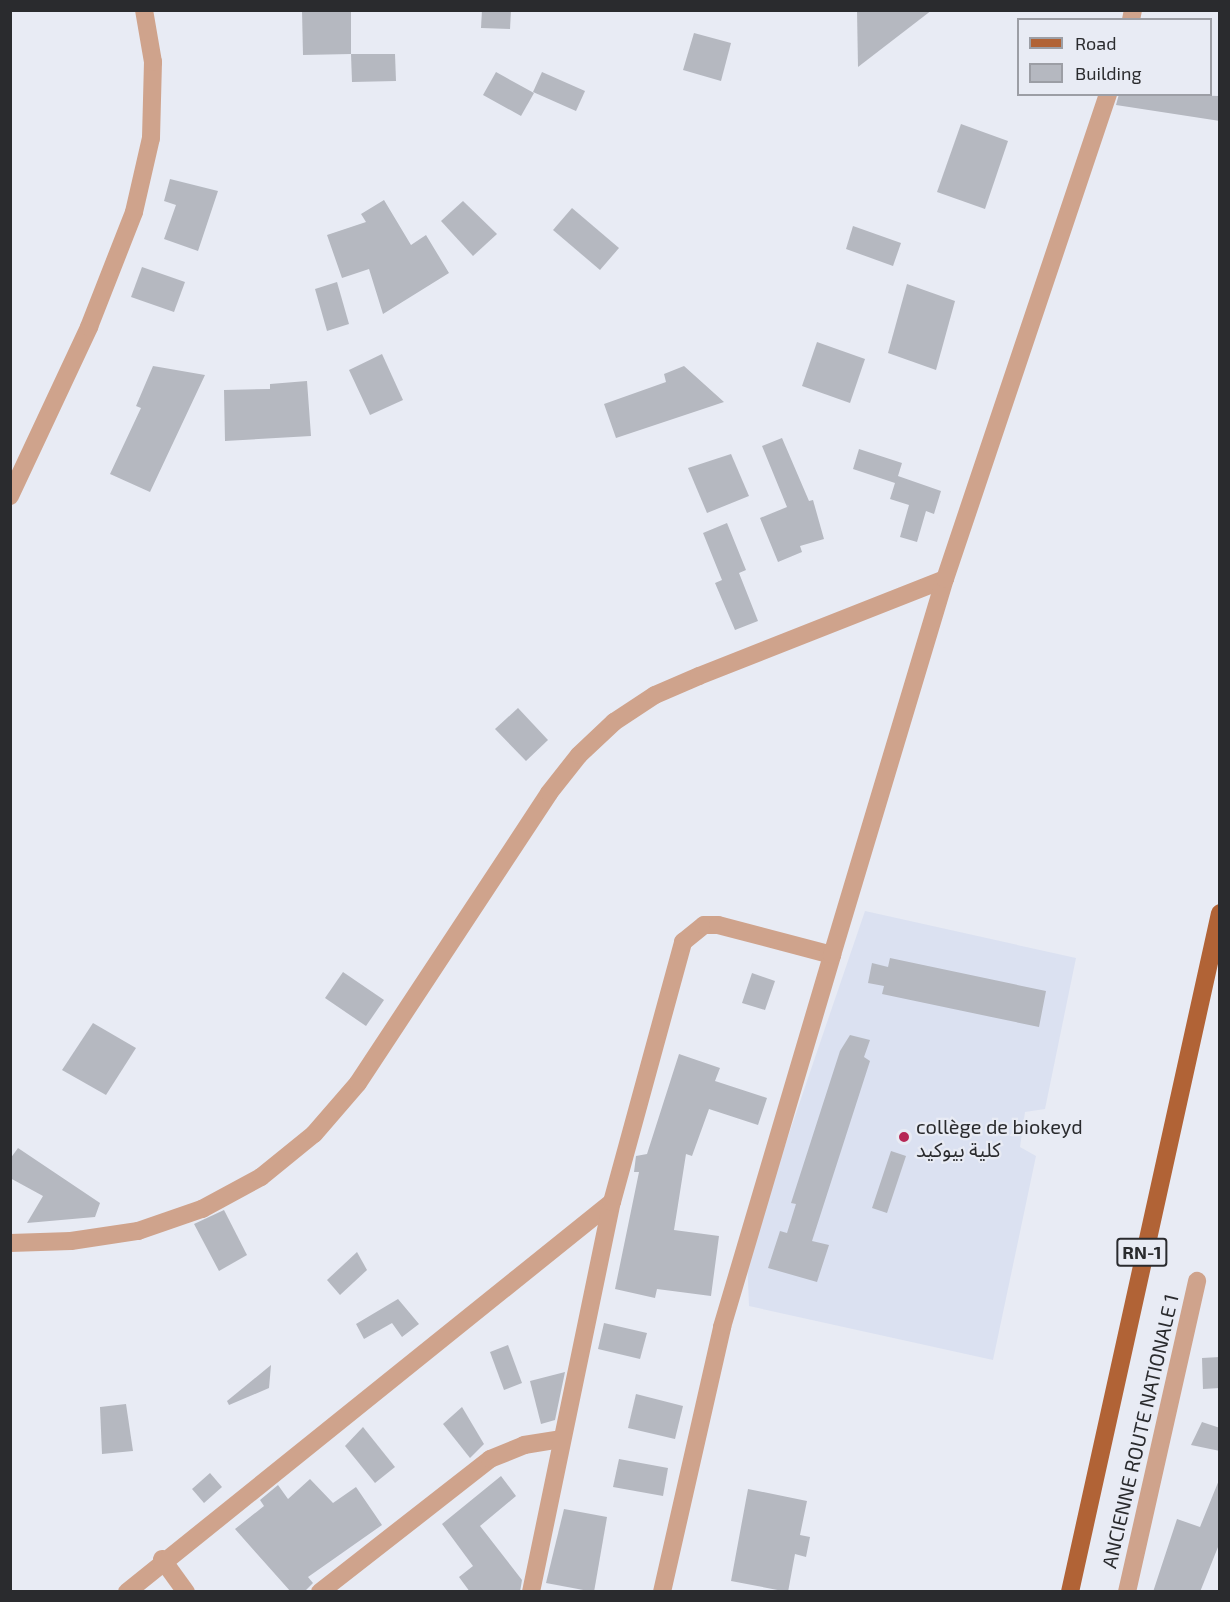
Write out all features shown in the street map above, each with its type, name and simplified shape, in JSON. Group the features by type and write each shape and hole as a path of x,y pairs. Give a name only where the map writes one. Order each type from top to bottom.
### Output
{"main road":[{"name":"RN-1","path":"1070,1592 1220,913"}],"street":[{"path":"10,496 89,327 134,212 151,138 153,62 144,10"},
{"path":"662,1592 722,1327 832,955 945,579 1107,96"},
{"path":"10,1243 71,1242 138,1231 202,1209 261,1177 314,1134 358,1083 549,793 579,755 615,722 655,695 945,579"},
{"path":"529,1590 612,1202 683,942 691,931 718,925 832,955"},
{"path":"127,1592 162,1559 612,1202"},
{"name":"ANCIENNE ROUTE NATIONALE 1","path":"1127,1592 1197,1281"},
{"path":"320,1592 490,1460 524,1445 561,1439"},
{"path":"162,1559 186,1592"}],"shaded area":[{"name":"collège de biokeyd كلية بيوكيد","path":"865,911 1076,958 1045,1109 1025,1112 1020,1147 1036,1156 993,1360 749,1306 747,1257"}],"building":[{"path":"302,10 351,10 351,54 303,55"},
{"path":"482,10 511,10 510,29 481,28"},
{"path":"857,10 932,10 858,67"},
{"path":"694,33 731,43 721,81 683,70"},
{"path":"351,54 395,54 396,81 352,82"},
{"path":"496,72 534,93 521,116 483,95"},
{"path":"542,72 585,91 576,111 533,92"},
{"path":"1118,96 1220,96 1220,121 1116,105"},
{"path":"961,124 1008,141 985,209 937,192"},
{"path":"170,179 218,191 198,251 164,239 176,205 164,201"},
{"path":"384,200 411,245 426,235 449,273 383,314 369,269 342,278 327,235 366,222 361,214"},
{"path":"463,201 497,234 473,256 441,221"},
{"path":"572,208 619,248 600,270 553,230"},
{"path":"853,226 901,243 893,266 846,249"},
{"path":"142,267 185,282 174,312 131,297"},
{"path":"337,282 349,324 327,331 315,289"},
{"path":"907,284 955,301 936,370 888,353"},
{"path":"817,342 865,359 850,403 802,386"},
{"path":"382,354 403,400 370,415 349,370"},
{"path":"153,366 205,375 150,492 110,474 141,408 136,406"},
{"path":"684,366 724,402 616,438 604,404 666,382 664,374"},
{"path":"307,381 311,436 225,441 224,390 270,389 270,384"},
{"path":"782,438 809,501 813,500 824,539 800,546 802,552 778,562 760,518 787,507 762,446"},
{"path":"859,449 902,463 898,476 941,491 934,514 926,511 917,542 900,537 909,505 890,499 895,483 853,469"},
{"path":"731,454 749,496 707,513 688,468"},
{"path":"727,523 746,570 739,573 758,621 735,630 715,583 722,580 703,533"},
{"path":"518,708 548,740 526,761 495,729"},
{"path":"890,958 1046,991 1039,1027 882,994 884,986 868,983 872,963 888,967"},
{"path":"343,972 384,1000 366,1026 325,998"},
{"path":"752,973 775,981 765,1010 742,1003"},
{"path":"93,1023 136,1048 106,1095 62,1070"},
{"path":"850,1035 870,1040 864,1057 870,1061 812,1241 829,1245 817,1282 768,1268 780,1231 787,1233 796,1204 791,1203 840,1051"},
{"path":"679,1054 720,1068 715,1081 767,1098 758,1125 709,1109 692,1156 686,1154 674,1230 719,1236 711,1296 657,1289 655,1298 615,1289 639,1172 634,1172 636,1156 647,1154"},
{"path":"18,1148 100,1203 95,1217 27,1223 43,1196 10,1178 10,1159"},
{"path":"891,1151 906,1156 887,1213 872,1208"},
{"path":"224,1210 247,1255 219,1271 194,1224"},
{"path":"357,1252 367,1270 340,1295 327,1280"},
{"path":"398,1299 419,1324 402,1337 392,1323 364,1339 356,1324"},
{"path":"604,1323 647,1333 640,1359 598,1349"},
{"path":"508,1345 522,1383 504,1390 490,1352"},
{"path":"1220,1357 1220,1388 1203,1389 1202,1358"},
{"path":"271,1365 269,1388 229,1405 227,1401"},
{"path":"565,1372 555,1420 541,1424 530,1381"},
{"path":"636,1394 683,1406 675,1439 628,1428"},
{"path":"126,1404 133,1451 102,1454 100,1407"},
{"path":"462,1407 484,1444 470,1458 443,1424"},
{"path":"1202,1422 1220,1428 1220,1451 1191,1445"},
{"path":"363,1427 395,1467 375,1483 345,1446"},
{"path":"619,1459 668,1468 663,1496 613,1487"},
{"path":"210,1473 222,1487 204,1503 192,1489"},
{"path":"501,1476 516,1496 480,1526 522,1580 520,1592 470,1592 459,1577 473,1566 442,1524"},
{"path":"310,1479 333,1503 356,1487 382,1525 308,1577 313,1583 304,1592 291,1592 235,1529 264,1506 260,1500 278,1485 288,1499"},
{"path":"1219,1480 1220,1542 1200,1592 1153,1592 1177,1519 1200,1527"},
{"path":"748,1489 807,1501 800,1535 810,1537 806,1557 795,1554 788,1592 731,1581"},
{"path":"564,1509 607,1517 594,1592 546,1583"}],"place":[{"name":"collège de biokeyd كلية بيوكيد","path":"904,1137"}]}
